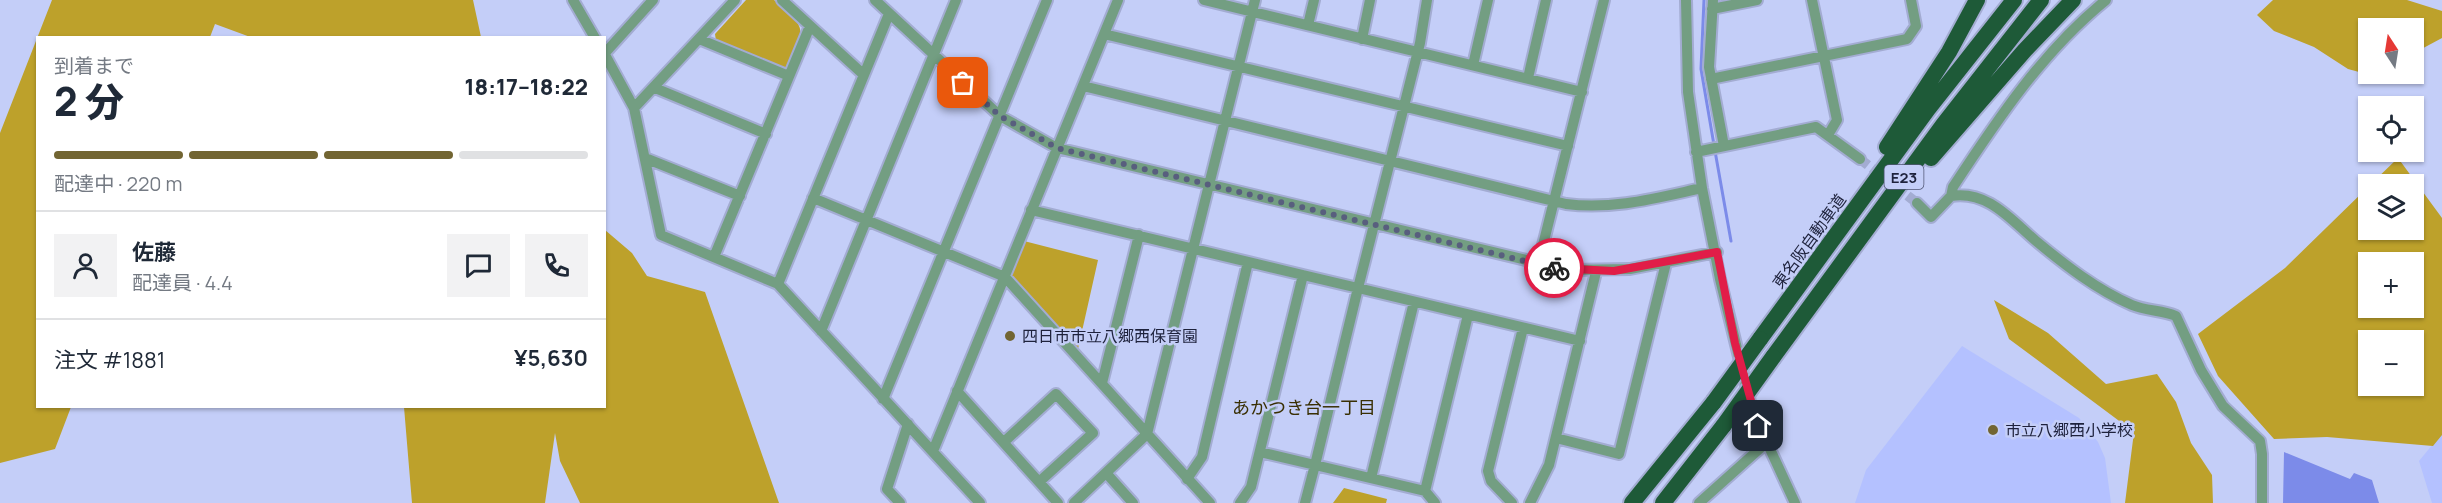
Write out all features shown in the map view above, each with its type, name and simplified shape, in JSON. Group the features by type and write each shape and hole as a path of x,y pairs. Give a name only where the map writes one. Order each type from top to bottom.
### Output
{"highway":[{"path":"1811,267 1949,52 1977,0"},
{"name":"東名阪自動車道","path":"1632,503 1714,402 1928,109 2014,0"},
{"name":"E23","path":"1664,503 1724,425 1943,125 2041,0"},
{"path":"1827,283 1952,132 2073,0"}],"street":[{"path":"573,0 594,36"},
{"path":"606,52 653,0"},
{"path":"634,108 735,0"},
{"path":"782,0 864,75"},
{"path":"875,0 886,7 1000,116 1057,148 1538,265 1596,272 1666,263 1717,252"},
{"path":"820,331 956,0"},
{"path":"883,399 1047,0"},
{"path":"933,451 1118,0"},
{"path":"1204,0 1582,92"},
{"path":"1074,503 1147,434 1211,185 1255,0"},
{"path":"1308,26 1314,0"},
{"path":"1362,39 1370,0"},
{"path":"1305,503 1417,53 1427,0"},
{"path":"1473,65 1488,0"},
{"path":"1528,78 1546,0"},
{"path":"1538,265 1604,0"},
{"path":"1686,0 1688,92 1702,188 1717,252 1720,279 1752,410 1795,503"},
{"path":"1717,147 1709,67 1713,5 1757,0"},
{"path":"1812,0 1837,120 1828,135"},
{"path":"1711,79 1907,39 1916,26 1911,0"},
{"path":"1917,203 1931,217 1951,196 1953,187 1989,133 2044,62 2074,27 2106,0"},
{"path":"778,284 864,75 886,7"},
{"path":"714,257 810,26"},
{"path":"1104,34 1569,146"},
{"path":"699,39 789,76"},
{"path":"606,55 634,108 661,235 778,284 980,503"},
{"path":"1083,86 1555,201 1591,207 1617,206 1702,188"},
{"path":"655,88 766,134"},
{"path":"1696,152 1816,127 1860,159"},
{"path":"645,158 740,196"},
{"path":"1951,196 1969,196 1989,203 2013,219 2058,259 2112,295 2139,307 2176,316 2181,321 2201,370 2223,406 2260,441 2262,503"},
{"path":"813,198 1005,277 1210,503"},
{"path":"1031,210 1580,341"},
{"path":"1102,383 1139,235"},
{"path":"1187,479 1202,457 1248,262"},
{"path":"1556,438 1619,454 1666,263"},
{"path":"1530,503 1544,477 1556,438 1596,272"},
{"path":"1240,503 1251,487 1303,275"},
{"path":"1371,478 1414,302"},
{"path":"1425,491 1468,315"},
{"path":"1512,503 1491,481 1488,471 1523,328"},
{"path":"957,391 1005,441 1058,503"},
{"path":"1005,441 1056,394 1093,433 1039,482"},
{"path":"900,503 887,489 908,424"},
{"path":"1699,503 1766,443"},
{"path":"1260,452 1425,491 1435,503"},
{"path":"1107,474 1133,503"}],"shaded area":[{"path":"52,0 473,0 481,36 248,36 215,24 210,36 38,36"},
{"path":"746,0 774,0 797,23 800,28 799,43 790,66 781,69 716,41 715,34"},
{"path":"2273,0 2407,0 2442,11 2442,38 2424,48 2424,18 2358,18 2358,72 2348,69 2314,47 2274,31 2257,15"},
{"path":"36,41 36,408 71,408 55,449 0,463 0,133"},
{"path":"2394,162 2401,162 2410,174 2381,174"},
{"path":"2424,193 2442,218 2442,435 2433,446 2327,437 2274,439 2218,376 2198,334 2285,268 2358,197 2358,240 2424,240"},
{"path":"606,231 632,253 647,276 705,292 779,503 580,503 560,461 555,433 545,503 412,503 404,408 606,408"},
{"path":"1024,241 1098,260 1078,349 1013,278 1011,273"},
{"path":"1994,300 2048,333 2106,384 2157,374 2176,402 2191,443 2212,475 2213,503 2125,503 2134,432 2009,339"},
{"name":"市立八郷西小学校","path":"1962,346 2079,418 2098,442 2105,458 2111,503 1855,503 1866,470"},
{"path":"2442,433 2442,503 2432,503 2419,461"},
{"path":"2284,452 2350,479 2354,473 2372,480 2379,503 2283,503"},
{"path":"1344,488 1387,499 1386,503 1333,503"}],"waterway":[{"path":"1704,0 1701,69 1714,145"},
{"path":"1715,151 1731,241"}],"tunnel":[{"path":"1860,159 1917,203"}],"way so far":[{"path":"963,83 1000,116 1057,148 1554,268"}],"place":[{"name":"四日市市立八郷西保育園","path":"1010,336"},
{"name":"市立八郷西小学校","path":"1993,430"}],"district":[{"name":"あかつき台一丁目","path":"1304,407"}],"route":[{"path":"1554,268 1596,272 1614,271 1717,252 1720,279 1735,343 1758,426"}]}
